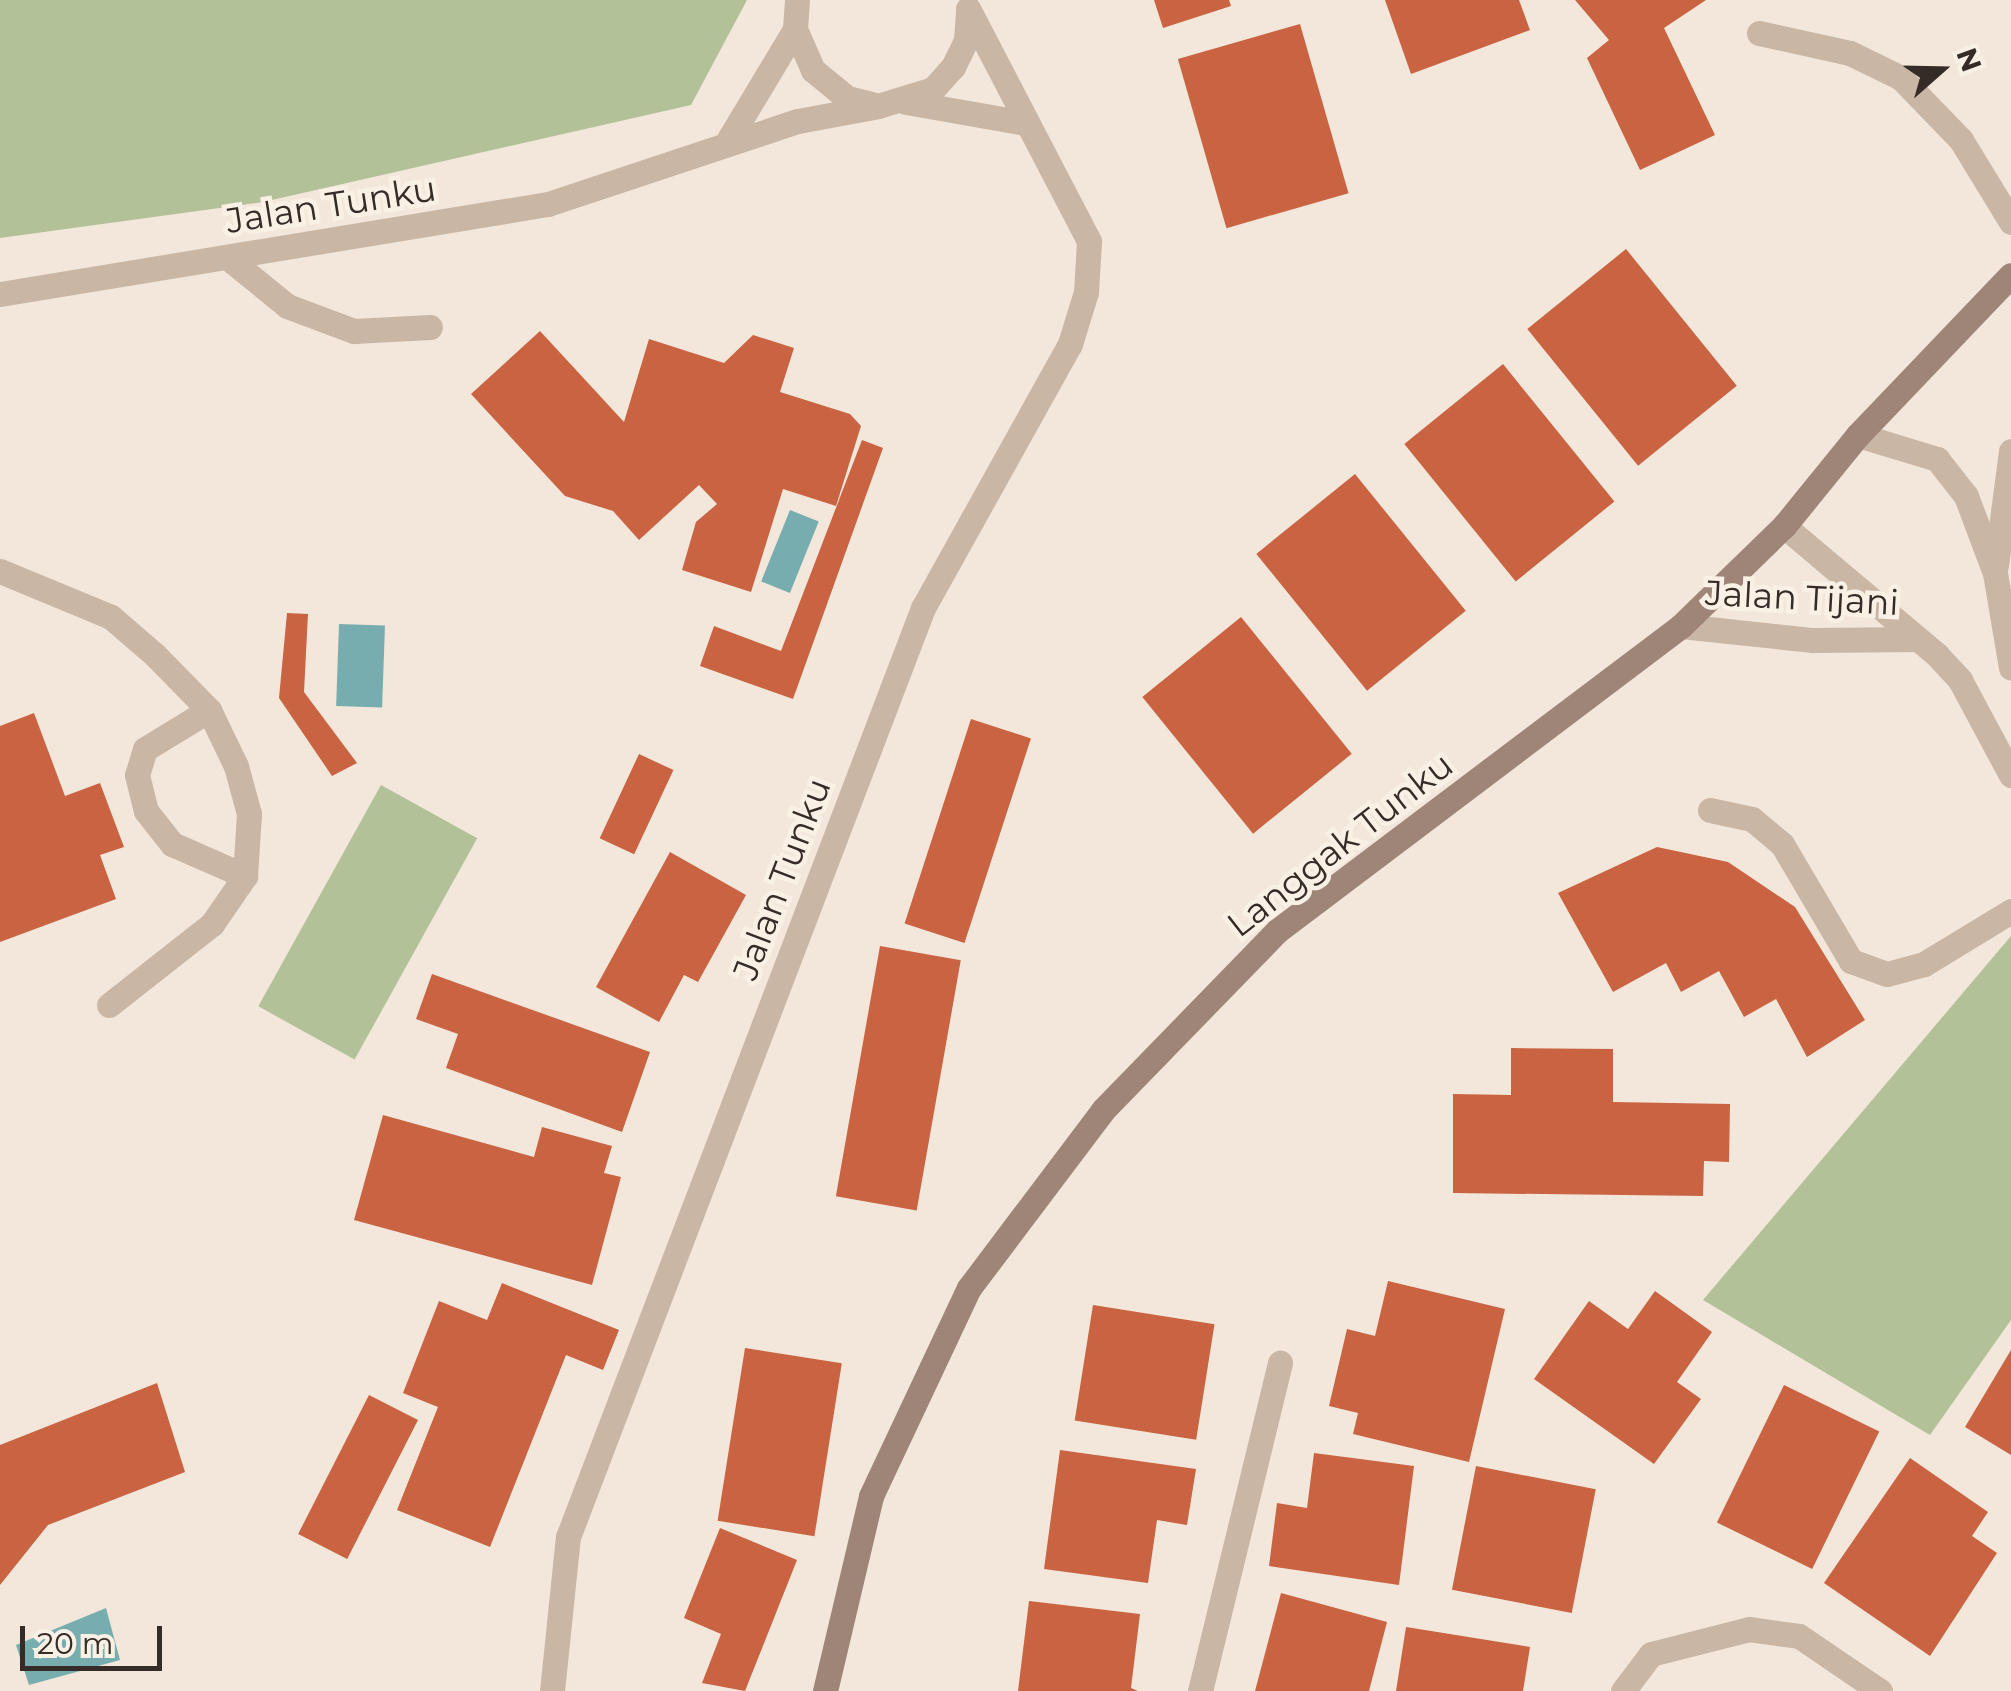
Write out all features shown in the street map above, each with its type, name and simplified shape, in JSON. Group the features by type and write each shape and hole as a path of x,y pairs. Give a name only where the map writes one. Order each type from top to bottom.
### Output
{"street":[{"path":"797,0 795,29 804,57 822,82 847,98 878,106"},
{"path":"906,102 933,89 953,68 966,40 966,5"},
{"name":"Jalan Tunku","path":"552,1691 568,1536 596,1462 924,608 1070,344 1086,292 1089,241 1057,170 1025,123 966,5"},
{"path":"726,144 795,29"},
{"path":"1758,34 1850,53 1901,78 1961,140 2011,222"},
{"path":"906,102 1025,123"},
{"name":"Jalan Tunku","path":"0,294 548,204 838,111 906,102"},
{"path":"227,257 287,306 354,330 430,327"},
{"name":"Langgak Tunku","path":"825,1691 871,1496 969,1288 1103,1110 1278,931 1682,626 1784,526 1858,436 2011,274"},
{"path":"1858,436 1937,459 1966,496 1995,573 2011,668"},
{"path":"1995,573 2011,451"},
{"name":"Jalan Tijani","path":"1784,526 1918,638 1960,680 2011,775"},
{"path":"0,571 110,616 209,710 236,766 249,814 245,876 212,924 109,1005"},
{"name":"Jalan Tijani","path":"1682,626 1813,640 1918,638"},
{"path":"209,710 145,749 137,775 146,811 172,844 245,876"},
{"path":"1710,810 1752,818 1782,844 1851,961 1887,974 1924,964 2011,911"},
{"path":"1200,1691 1280,1364"},
{"path":"1622,1691 1651,1654 1749,1630 1800,1636 1880,1691"}],"green space":[{"path":"0,0 747,0 691,105 263,202 0,238"},
{"path":"381,785 477,838 355,1060 258,1006"},
{"path":"2011,936 2011,1320 1930,1435 1703,1300"}],"water":[{"path":"790,510 819,522 790,593 761,581"},
{"path":"339,624 385,626 382,708 336,706"},
{"path":"106,1608 120,1660 29,1685 16,1645"}],"building":[{"path":"1154,0 1229,0 1231,6 1163,28"},
{"path":"1385,0 1519,0 1530,30 1411,74"},
{"path":"1575,0 1706,0 1664,28 1715,135 1640,170 1587,58 1609,40"},
{"path":"1300,24 1349,193 1226,228 1178,59"},
{"path":"1626,249 1737,386 1638,466 1527,329"},
{"path":"540,331 624,422 649,339 724,363 753,335 794,348 780,392 850,414 861,426 836,506 783,489 751,592 682,570 696,522 717,504 699,485 639,540 613,511 565,496 471,394"},
{"path":"1503,364 1614,502 1516,581 1404,444"},
{"path":"862,440 883,448 793,699 700,666 714,626 781,651"},
{"path":"1355,474 1466,611 1367,691 1256,554"},
{"path":"287,613 308,614 304,692 357,763 332,776 279,698"},
{"path":"1241,617 1352,754 1253,834 1142,697"},
{"path":"34,713 65,796 100,783 124,847 100,855 116,899 0,942 0,726"},
{"path":"971,719 1031,738 964,943 905,923"},
{"path":"639,754 673,770 634,854 600,838"},
{"path":"1657,847 1728,862 1795,907 1865,1020 1807,1057 1776,999 1744,1017 1719,971 1681,992 1666,963 1613,992 1558,893"},
{"path":"670,852 746,895 698,982 684,975 659,1022 596,987"},
{"path":"880,946 961,960 917,1210 836,1196"},
{"path":"432,974 650,1052 622,1132 446,1068 458,1034 416,1019"},
{"path":"1511,1048 1613,1049 1613,1102 1730,1104 1729,1162 1704,1161 1703,1196 1453,1193 1453,1094 1511,1095"},
{"path":"383,1115 534,1157 542,1127 612,1146 604,1173 621,1177 592,1285 354,1220"},
{"path":"1388,1281 1505,1309 1469,1462 1353,1434 1358,1413 1329,1406 1347,1329 1375,1336"},
{"path":"502,1283 619,1330 603,1370 566,1355 490,1547 397,1510 438,1407 403,1393 439,1301 487,1320"},
{"path":"1655,1291 1712,1332 1677,1382 1701,1399 1654,1464 1534,1379 1589,1301 1628,1329"},
{"path":"1093,1305 1214,1324 1196,1440 1075,1421"},
{"path":"745,1348 842,1363 814,1536 718,1521"},
{"path":"2011,1350 2011,1455 1965,1427"},
{"path":"157,1383 185,1472 48,1525 0,1585 0,1445"},
{"path":"1784,1385 1879,1431 1812,1569 1717,1523"},
{"path":"369,1395 418,1420 347,1559 298,1534"},
{"path":"1060,1450 1196,1469 1187,1525 1157,1520 1148,1583 1044,1569"},
{"path":"1314,1453 1414,1466 1399,1585 1269,1566 1277,1503 1307,1508"},
{"path":"1910,1458 1988,1512 1972,1536 1997,1553 1930,1656 1824,1583"},
{"path":"1476,1466 1596,1489 1572,1613 1452,1590"},
{"path":"720,1528 797,1560 745,1691 702,1683 721,1634 684,1618"},
{"path":"1281,1593 1387,1622 1369,1691 1255,1691"},
{"path":"1029,1601 1140,1614 1131,1688 1138,1691 1018,1691"},
{"path":"1406,1627 1530,1647 1523,1691 1396,1691"}]}
